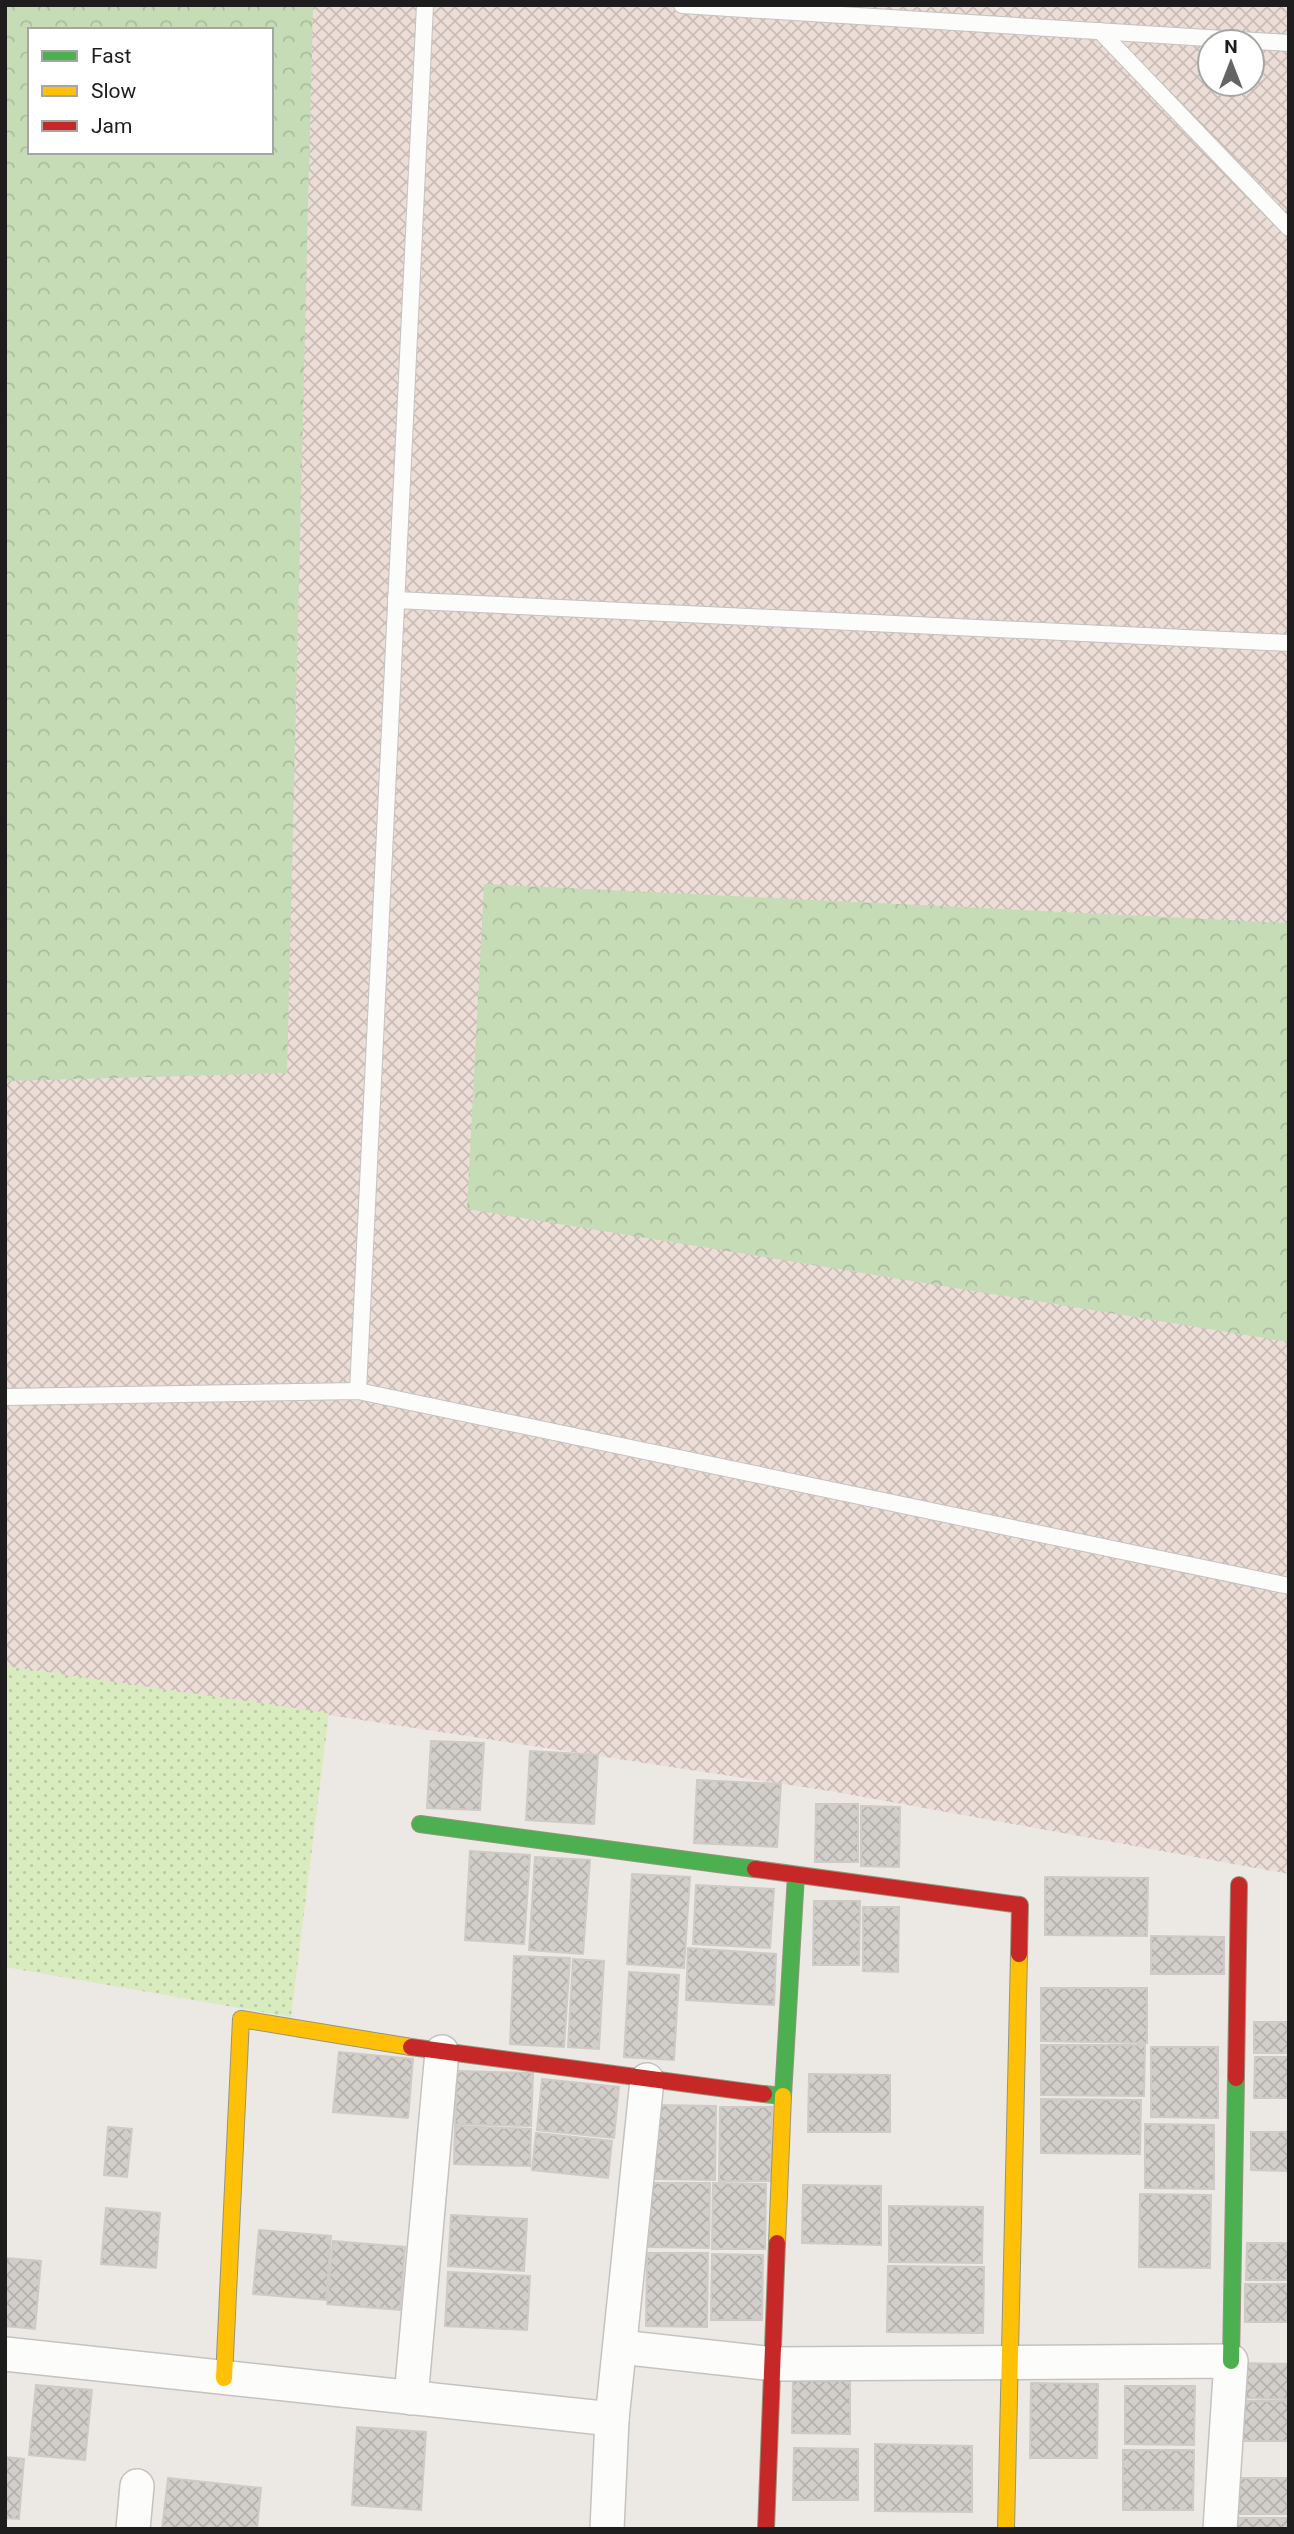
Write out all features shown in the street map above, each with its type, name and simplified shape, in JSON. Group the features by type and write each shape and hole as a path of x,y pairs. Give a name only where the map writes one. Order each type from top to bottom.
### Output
{"street":[{"path":"420,1824 1020,1905 1012,2265 1014,2360 1006,2529"},
{"path":"766,2529 783,2096 796,1875"},
{"path":"1220,2529 1231,2361 1239,1885"},
{"path":"224,2378 241,2019 442,2052 783,2096"},
{"path":"411,2398 442,2052"},
{"path":"607,2529 612,2419 647,2080"},
{"path":"620,2347 774,2364 1014,2360 1231,2361"},
{"path":"5,2354 612,2419"},
{"path":"133,2529 137,2486"}],"lane":[{"path":"358,1391 425,5"},
{"path":"682,5 1289,43"},
{"path":"1100,31 1289,228"},
{"path":"396,600 1289,643"},
{"path":"5,1397 358,1391 1289,1586"}],"shaded area":[{"path":"5,5 1289,5 1289,1874 836,1792 5,1666"}],"green space":[{"path":"5,5 313,5 287,1073 5,1081"},
{"path":"484,884 1289,923 1289,1342 467,1209"},
{"path":"5,1666 329,1713 291,2017 5,1967"}],"building":[{"path":"431,1741 484,1743 480,1810 427,1808"},
{"path":"530,1751 598,1755 594,1824 526,1820"},
{"path":"697,1780 781,1784 777,1847 694,1843"},
{"path":"816,1804 858,1804 858,1862 815,1862"},
{"path":"861,1806 900,1807 899,1867 861,1866"},
{"path":"470,1851 530,1855 524,1944 465,1940"},
{"path":"535,1857 590,1860 583,1954 529,1950"},
{"path":"632,1874 690,1877 684,1968 627,1964"},
{"path":"1045,1877 1148,1878 1147,1936 1045,1935"},
{"path":"696,1885 774,1889 770,1948 693,1944"},
{"path":"814,1901 860,1901 859,1965 813,1965"},
{"path":"863,1907 899,1907 898,1972 863,1971"},
{"path":"1151,1936 1224,1937 1224,1974 1151,1974"},
{"path":"688,1948 776,1954 774,2005 686,2000"},
{"path":"514,1956 570,1958 564,2047 510,2044"},
{"path":"573,1959 604,1961 599,2049 568,2047"},
{"path":"629,1972 679,1975 674,2060 624,2057"},
{"path":"1041,1988 1147,1988 1147,2043 1041,2041"},
{"path":"1254,2022 1289,2022 1289,2053 1254,2053"},
{"path":"1041,2045 1145,2045 1144,2096 1041,2095"},
{"path":"1151,2047 1218,2047 1218,2118 1151,2117"},
{"path":"339,2052 413,2059 408,2118 333,2112"},
{"path":"1255,2057 1289,2057 1289,2098 1254,2098"},
{"path":"457,2071 533,2073 531,2126 455,2124"},
{"path":"809,2074 890,2075 890,2132 808,2132"},
{"path":"542,2079 619,2087 614,2138 537,2130"},
{"path":"1041,2099 1141,2100 1140,2154 1041,2153"},
{"path":"655,2105 716,2106 715,2180 655,2179"},
{"path":"720,2107 772,2107 771,2181 719,2181"},
{"path":"1145,2124 1214,2125 1214,2189 1145,2188"},
{"path":"455,2126 531,2129 530,2166 454,2164"},
{"path":"108,2127 132,2129 127,2177 104,2175"},
{"path":"1251,2132 1289,2132 1289,2171 1251,2170"},
{"path":"536,2133 612,2141 608,2178 532,2170"},
{"path":"650,2183 710,2183 709,2248 649,2247"},
{"path":"713,2183 766,2184 765,2249 712,2249"},
{"path":"803,2185 881,2186 881,2245 802,2243"},
{"path":"1140,2194 1211,2195 1210,2268 1139,2267"},
{"path":"889,2206 983,2207 982,2263 889,2262"},
{"path":"106,2208 160,2213 156,2268 101,2264"},
{"path":"451,2215 527,2219 524,2271 448,2266"},
{"path":"259,2230 331,2236 326,2300 253,2294"},
{"path":"333,2241 405,2247 400,2310 327,2304"},
{"path":"1247,2243 1289,2243 1289,2280 1246,2280"},
{"path":"647,2253 708,2253 707,2327 646,2326"},
{"path":"712,2254 763,2255 762,2320 711,2320"},
{"path":"5,2258 41,2261 35,2329 5,2326"},
{"path":"888,2266 984,2267 983,2333 887,2332"},
{"path":"448,2272 530,2276 527,2330 445,2326"},
{"path":"1245,2284 1289,2284 1289,2322 1245,2322"},
{"path":"1240,2363 1289,2364 1289,2399 1240,2398"},
{"path":"793,2381 850,2381 850,2434 792,2433"},
{"path":"1031,2383 1098,2384 1097,2458 1030,2458"},
{"path":"36,2385 92,2390 85,2460 29,2455"},
{"path":"1125,2386 1195,2386 1194,2445 1125,2444"},
{"path":"1239,2401 1289,2401 1289,2441 1239,2441"},
{"path":"357,2427 426,2432 421,2510 352,2505"},
{"path":"875,2444 972,2446 972,2512 875,2511"},
{"path":"794,2448 858,2449 858,2500 793,2500"},
{"path":"1123,2450 1194,2450 1193,2510 1123,2510"},
{"path":"5,2457 24,2459 19,2519 5,2518"},
{"path":"168,2478 261,2488 257,2529 162,2529"},
{"path":"1235,2478 1289,2478 1289,2514 1235,2514"},
{"path":"1231,2518 1289,2518 1289,2529 1231,2529"}],"traffic: fast":[{"path":"420,1824 755,1869"},
{"path":"764,2094 783,2096 796,1875"},
{"path":"1231,2361 1236,2078"}],"traffic: slow":[{"path":"1006,2529 1019,1954"},
{"path":"224,2378 241,2019 411,2047"},
{"path":"777,2243 783,2096"}],"traffic: jam":[{"path":"755,1869 1020,1905 1019,1954"},
{"path":"1236,2078 1239,1885"},
{"path":"411,2047 764,2094"},
{"path":"766,2529 777,2243"}]}
